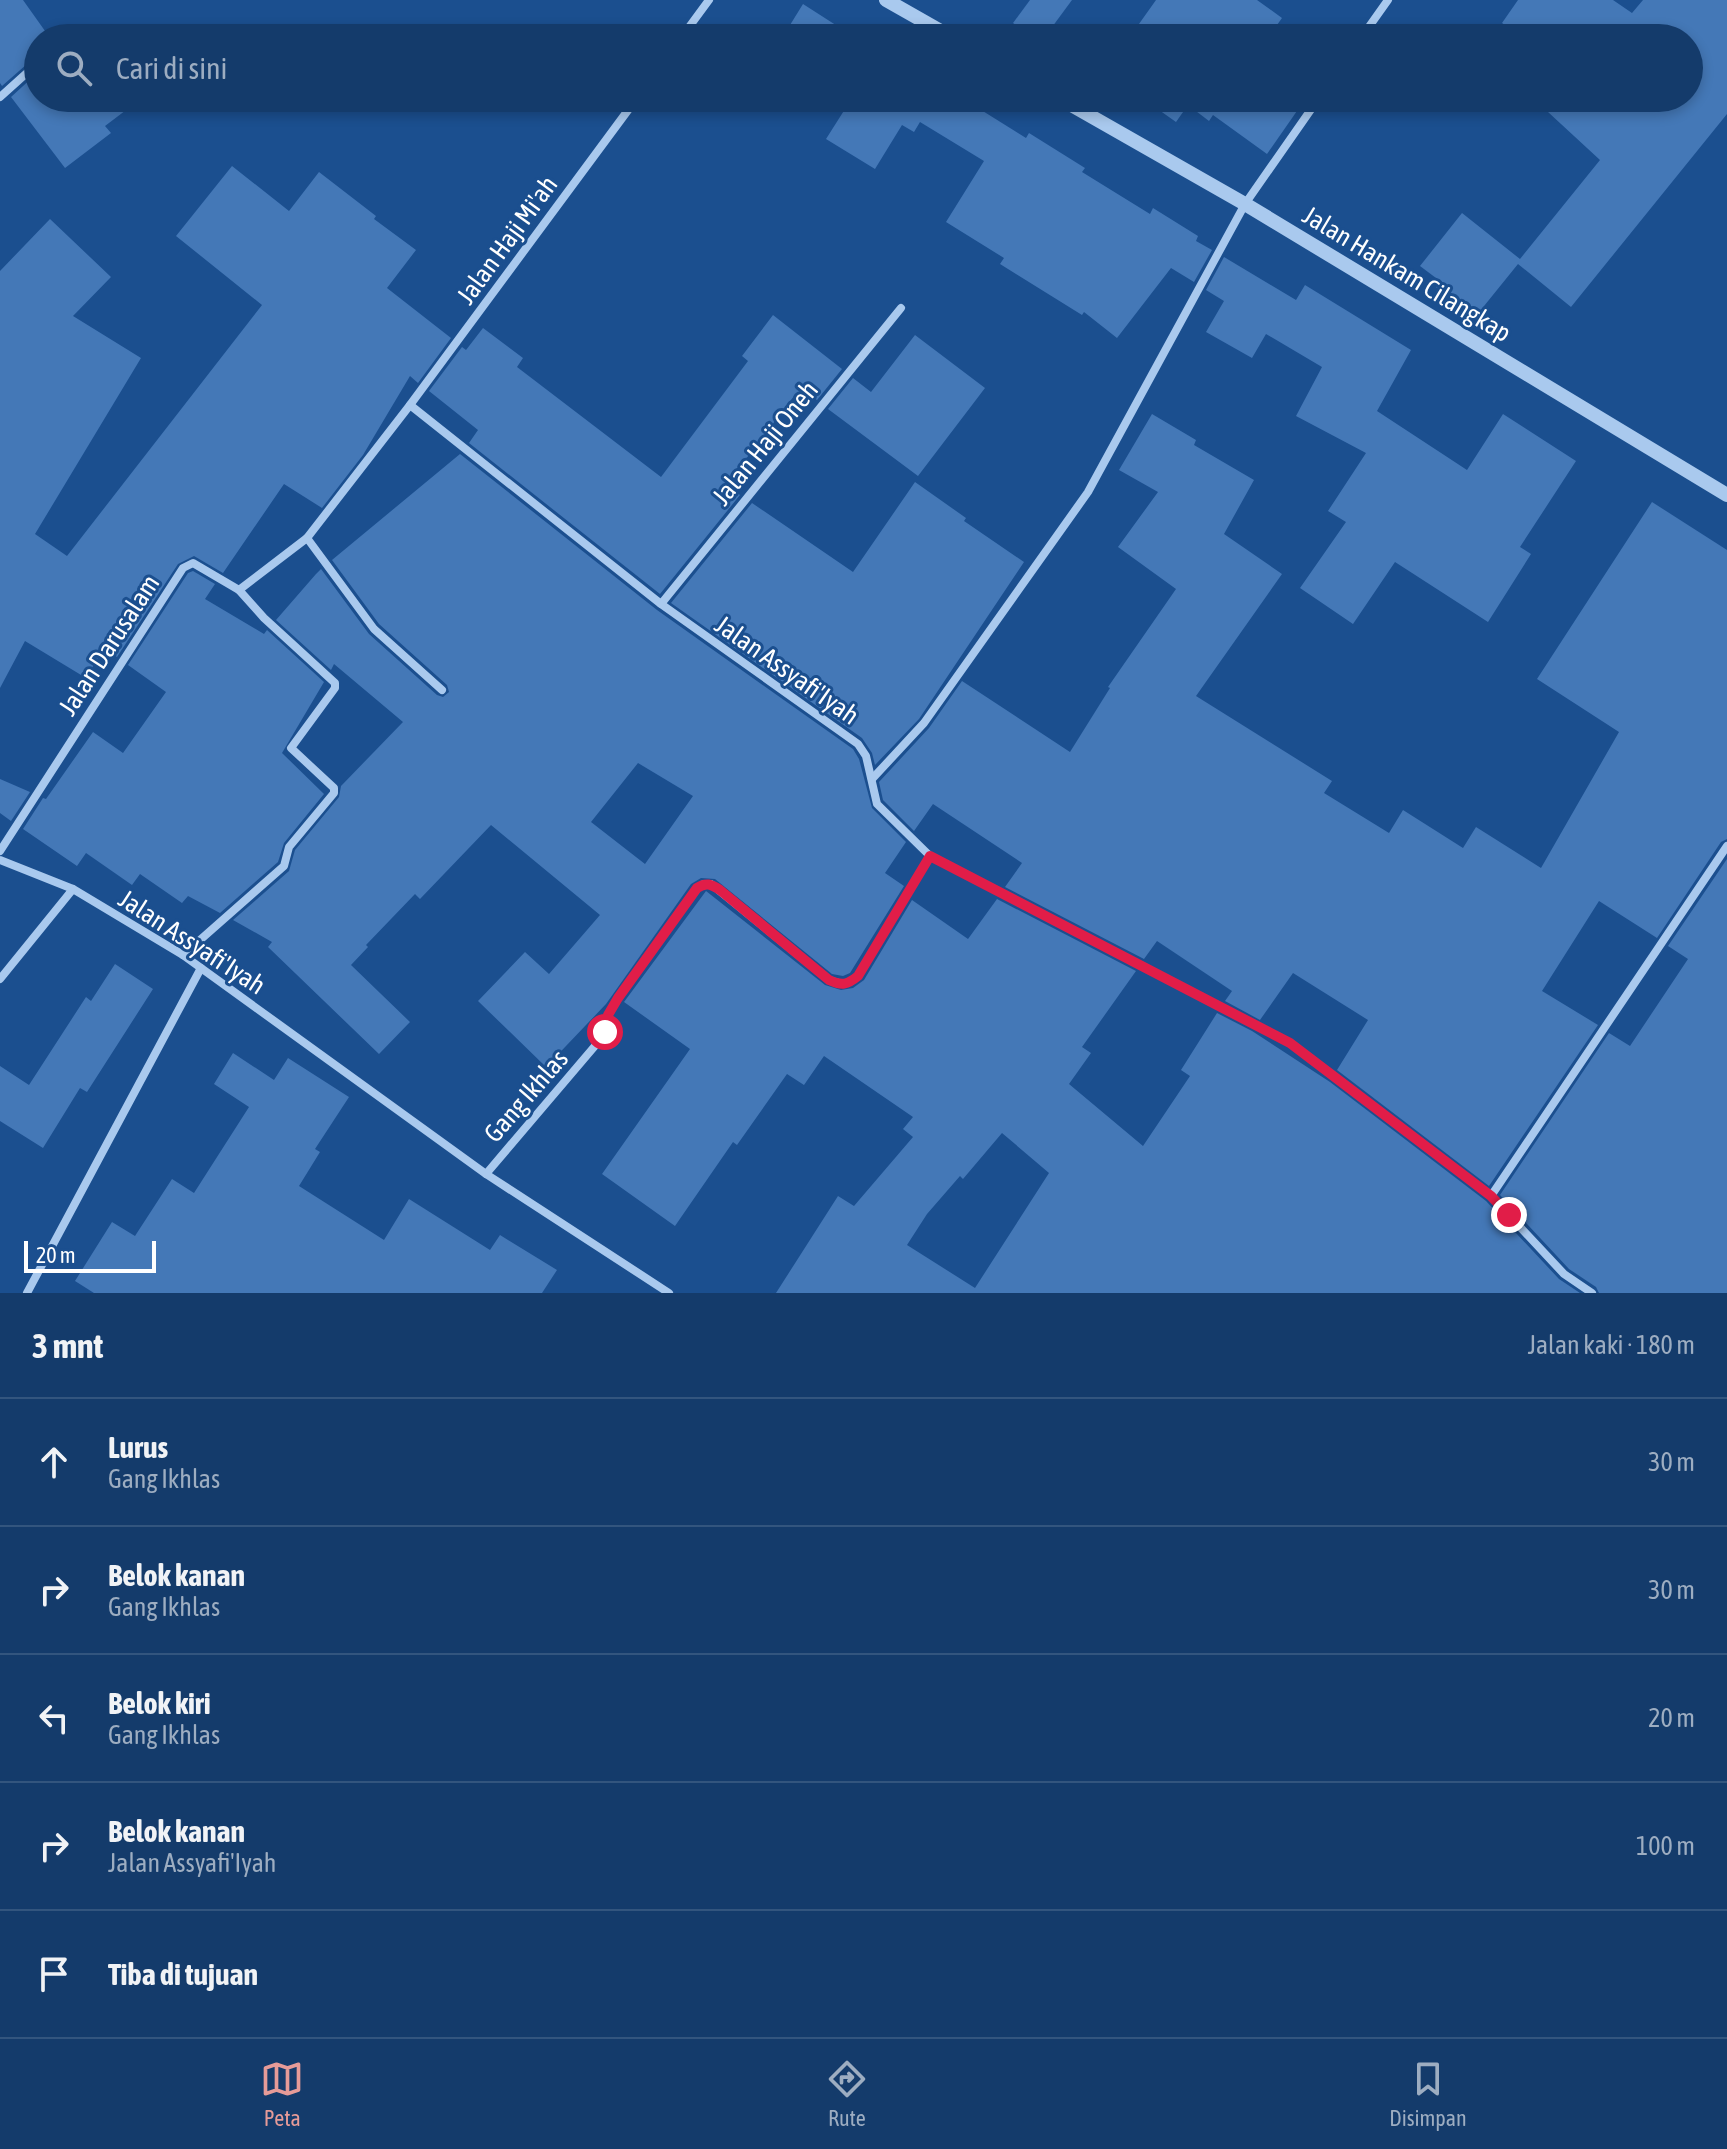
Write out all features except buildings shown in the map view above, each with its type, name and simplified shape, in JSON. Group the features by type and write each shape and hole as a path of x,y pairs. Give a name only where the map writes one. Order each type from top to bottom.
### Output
{"street":[{"path":"691,24 709,0"},
{"path":"886,0 928,24"},
{"path":"1371,24 1388,0"},
{"path":"0,97 24,75"},
{"name":"Jalan Haji Mi'ah","path":"410,405 627,112"},
{"name":"Jalan Hankam Cilangkap","path":"1084,112 1245,204 1727,495"},
{"path":"872,779 924,723 1088,492 1245,204 1309,112"},
{"name":"Jalan Haji Oneh","path":"661,604 901,308"},
{"path":"183,955 284,866 289,847 334,793 333,784 291,748 335,688 335,683 264,618 239,590 307,538 410,405"},
{"name":"Jalan Assyafi'Iyah","path":"410,405 661,604 858,744 866,756 877,804 930,856 1290,1043 1491,1196 1564,1274 1592,1293"},
{"path":"307,538 374,629 442,690"},
{"name":"Jalan Darusalam","path":"0,851 183,568 193,563 239,590"},
{"path":"1491,1196 1727,846"},
{"name":"Gang Ikhlas","path":"486,1174 600,1040 608,1015 618,998 697,888 711,884 720,890 829,980 841,985 858,976 930,856"},
{"name":"Jalan Assyafi'Iyah","path":"0,860 73,889 183,955 486,1174 669,1293"},
{"path":"0,979 73,889"},
{"path":"27,1293 201,968"}],"route":[{"path":"605,1032 608,1015 618,998 697,888 704,884 711,884 720,890 829,980 841,985 858,976 930,856 1290,1043 1491,1196 1509,1215"}]}
